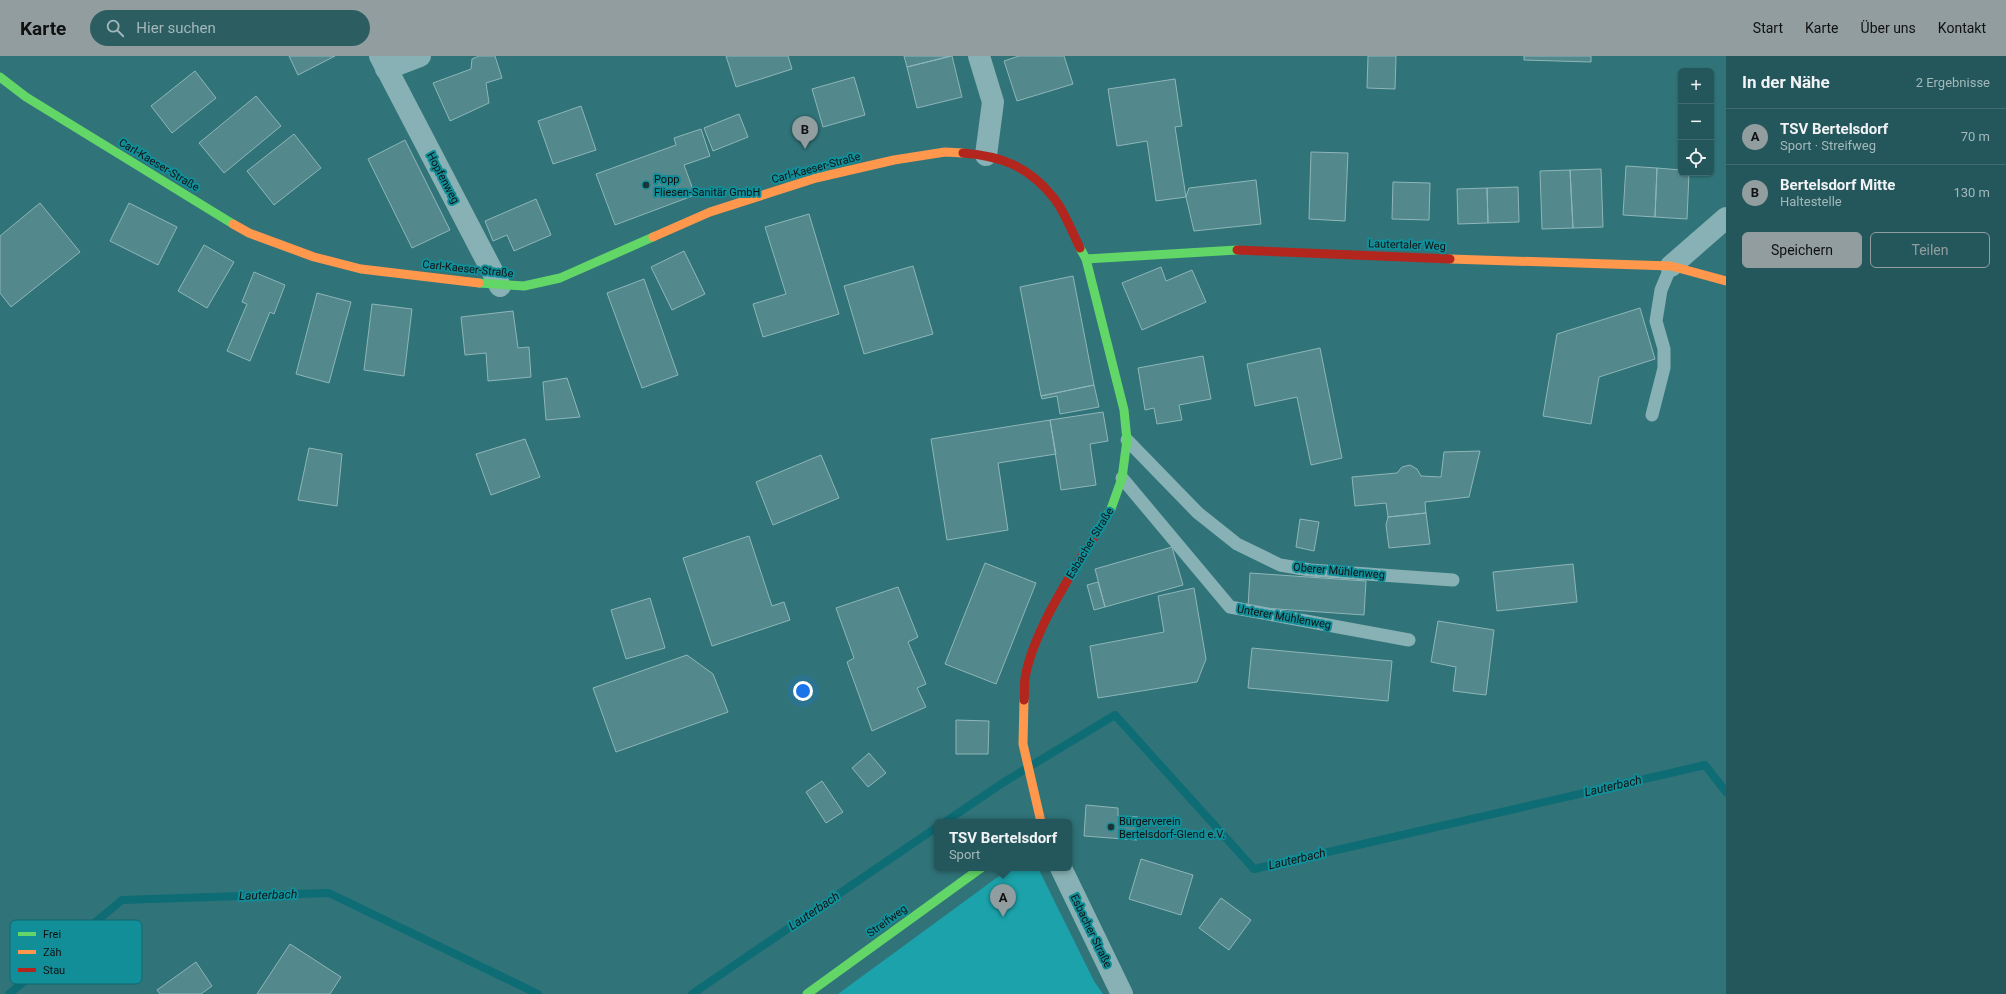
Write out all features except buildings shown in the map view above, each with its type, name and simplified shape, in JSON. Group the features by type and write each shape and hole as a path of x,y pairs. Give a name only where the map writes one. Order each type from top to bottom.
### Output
{"street":[{"name":"Hopfenweg","path":"420,56 383,62 500,286"},
{"path":"979,56 993,102 986,155"},
{"name":"Carl-Kaeser-Straße","path":"0,77 32,101 249,233 314,257 361,268 500,286 524,286 560,278 710,212 816,178 894,160 938,154 986,155 1021,167 1054,197 1086,259"},
{"path":"1671,266 1726,218"},
{"name":"Lautertaler Weg","path":"1086,259 1241,250 1671,266 1726,281"},
{"name":"Esbacher Straße","path":"1040,819 1023,744 1025,678 1035,645 1059,594 1111,509 1122,478 1127,440 1124,410 1086,259"},
{"name":"Streifweg","path":"807,994 977,871"},
{"name":"Esbacher Straße","path":"1062,871 1122,994"}],"lane":[{"path":"1652,415 1664,368 1664,349 1656,320 1661,290 1671,266"},
{"name":"Oberer Mühlenweg","path":"1127,440 1198,513 1237,544 1280,565 1310,570 1453,580"},
{"name":"Unterer Mühlenweg","path":"1122,478 1230,607 1410,640"}],"shaded area":[{"path":"1006,871 1039,871 1094,981 1103,994 838,994"}],"waterway":[{"name":"Lauterbach","path":"949,819 1004,782 1115,715 1254,869 1705,765 1726,792"},
{"name":"Lauterbach","path":"692,994 934,829"},
{"name":"Lauterbach","path":"98,920 122,900 329,893 538,994"},
{"name":"Lauterbach","path":"9,994 21,984"}],"traffic: fast":[{"path":"0,77 26,97 233,224"},
{"path":"479,283 524,286 560,278 653,237"},
{"path":"1080,248 1086,259 1124,410 1127,440 1122,478 1111,509 1097,532"},
{"path":"1086,259 1237,250"},
{"path":"807,994 977,871"}],"traffic: slow":[{"path":"653,237 710,212 816,178 894,160 945,152 963,153"},
{"path":"233,224 249,233 314,257 361,269 479,283"},
{"path":"1450,259 1671,266 1726,281"},
{"path":"1024,700 1023,744 1040,819"}],"traffic: jam":[{"path":"963,153 977,154 1002,160 1013,164 1034,177 1044,186 1057,202 1080,248"},
{"path":"1237,250 1450,259"},
{"path":"1024,700 1025,678 1029,660 1036,641 1065,584 1097,532"}],"place":[{"name":"Bertelsdorf Mitte","path":"805,149"},
{"name":"Popp Fliesen-Sanitär GmbH","path":"646,185"},
{"name":"Bürgerverein Bertelsdorf-Glend e.V.","path":"1111,827"},
{"name":"TSV Bertelsdorf","path":"1003,917"}]}
